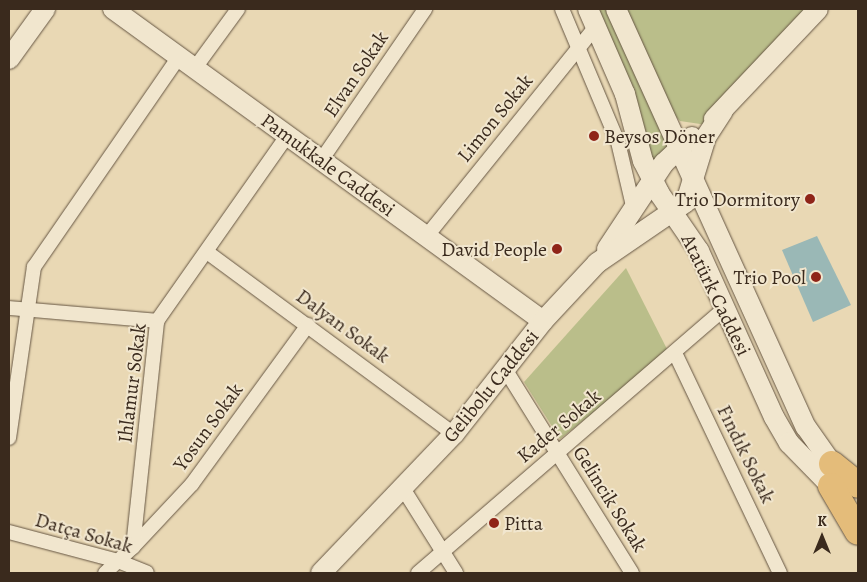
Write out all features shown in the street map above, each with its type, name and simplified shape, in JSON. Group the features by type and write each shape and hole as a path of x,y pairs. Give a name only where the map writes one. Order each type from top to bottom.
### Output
{"highway":[{"path":"832,475 858,474"},
{"path":"832,475 858,485"},
{"path":"832,475 858,504"},
{"path":"832,475 858,532"}],"street":[{"path":"9,59 45,9"},
{"name":"Pamukkale Caddesi","path":"113,9 320,162 543,321"},
{"path":"9,438 26,309 34,267 187,62 238,9"},
{"name":"Elvan Sokak","path":"320,162 425,9"},
{"path":"562,9 618,142 634,210"},
{"name":"Atatürk Caddesi","path":"616,9 682,145 806,428 832,475"},
{"path":"597,263 653,180 682,145 723,111 818,9"},
{"name":"Limon Sokak","path":"426,237 577,47 592,18"},
{"name":"Atatürk Caddesi","path":"592,18 626,94 653,180 699,251 779,426 832,475"},
{"path":"696,178 706,137 723,111"},
{"name":"Ihlamur Sokak","path":"133,547 158,321 287,136"},
{"name":"Gelibolu Caddesi","path":"321,573 404,490 454,434 543,321 597,263 673,213 686,202 696,178"},
{"name":"Dalyan Sokak","path":"207,252 454,434"},
{"path":"9,308 158,321"},
{"name":"Kader Sokak","path":"418,573 675,353 724,308"},
{"name":"Yosun Sokak","path":"133,547 192,484 308,325"},
{"name":"Fındık Sokak","path":"675,353 780,573"},
{"name":"Gelincik Sokak","path":"506,369 632,573"},
{"path":"404,490 456,573"},
{"name":"Datça Sokak","path":"9,532 118,561 147,573"},
{"path":"105,573 133,547"}],"green space":[{"path":"588,9 818,9 707,125 680,121 664,105 679,140 651,169"},
{"path":"626,268 669,353 560,439 524,382"}],"water":[{"name":"Trio Pool","path":"817,236 851,305 813,322 782,250"}],"place":[{"name":"Beysos Döner","path":"594,136"},
{"name":"Trio Dormitory","path":"810,199"},
{"name":"David People","path":"557,249"},
{"name":"Trio Pool","path":"816,277"},
{"name":"Pitta","path":"494,523"}]}
